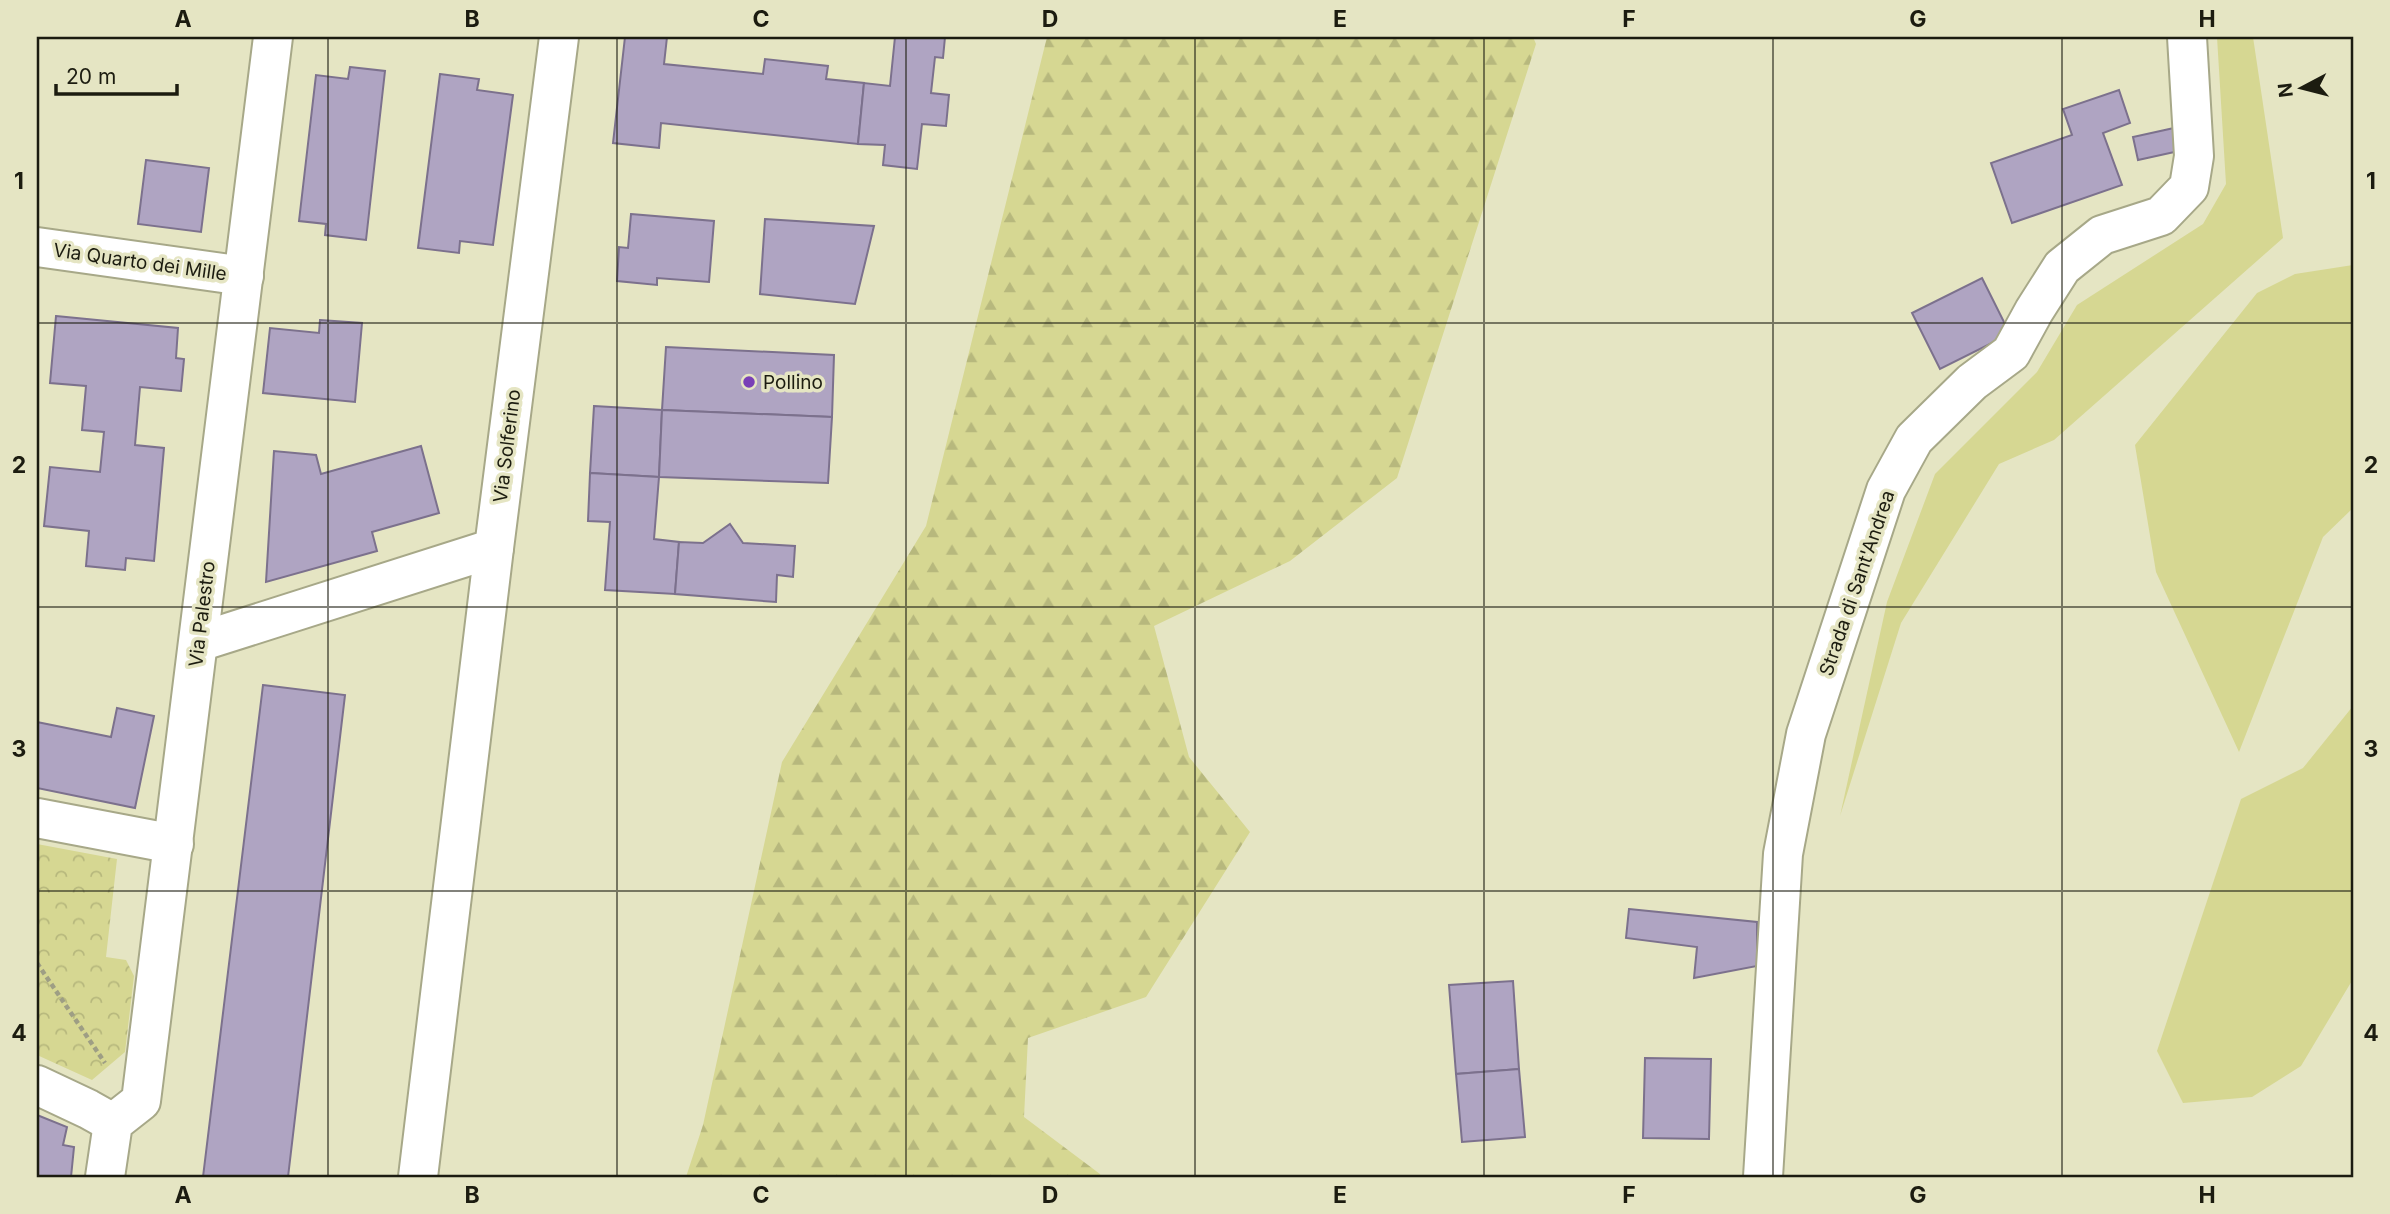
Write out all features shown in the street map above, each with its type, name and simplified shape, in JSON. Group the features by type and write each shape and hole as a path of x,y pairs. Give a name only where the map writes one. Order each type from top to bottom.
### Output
{"street":[{"name":"Via Palestro","path":"113,1123 141,1101 273,37"},
{"name":"Via Solferino","path":"495,548 559,37"},
{"name":"Strada di Sant'Andrea","path":"1763,1177 1783,854 1807,734 1886,490 1914,439 1972,382 2011,353 2062,267 2102,234 2161,216 2189,187 2194,156 2187,37"},
{"name":"Via Quarto dei Mille","path":"37,247 244,276"},
{"path":"199,642 495,548 418,1177"},
{"path":"37,818 174,844"},
{"path":"37,1085 113,1123 105,1177"}],"path":[{"path":"37,964 108,1066"}],"green space":[{"path":"1047,37 1533,37 1536,44 1397,478 1290,561 1154,626 1189,757 1250,832 1146,997 1028,1038 1024,1117 1101,1177 686,1177 703,1125 782,762 926,526"},
{"path":"2217,37 2253,37 2283,238 2054,440 1999,464 1901,623 1840,816 1887,602 1935,474 2037,372 2077,305 2203,224 2226,184"},
{"path":"2353,265 2353,508 2323,537 2239,752 2156,572 2135,445 2257,293 2295,274"},
{"path":"2353,706 2353,979 2301,1066 2252,1097 2183,1103 2157,1051 2241,799 2303,768"},
{"path":"37,844 117,859 106,957 126,960 134,976 125,1052 92,1080 37,1055"}],"building":[{"path":"625,37 667,37 664,64 763,74 765,59 828,66 826,79 864,83 858,144 661,123 659,148 613,143"},
{"path":"895,37 945,37 943,58 935,57 931,93 949,95 946,126 922,124 917,169 883,165 885,145 858,144 864,83 890,86"},
{"path":"350,67 385,71 366,240 325,235 326,224 299,221 316,75 348,79"},
{"path":"440,74 479,79 477,90 513,95 493,245 460,241 459,253 418,248"},
{"path":"2119,90 2130,123 2103,133 2122,185 2012,223 1991,163 2072,135 2063,109"},
{"path":"2174,128 2179,151 2138,160 2133,137"},
{"path":"146,160 209,168 201,232 138,224"},
{"path":"631,214 714,221 709,282 657,278 657,285 617,281 619,247 628,248"},
{"path":"765,219 874,226 855,304 760,294"},
{"path":"1982,278 2010,334 1940,369 1912,313"},
{"path":"56,316 178,328 176,358 184,359 181,391 140,387 135,445 164,448 154,561 126,558 125,570 86,566 89,531 44,526 50,467 100,472 104,432 82,430 86,386 50,383"},
{"path":"320,320 362,323 355,402 263,393 270,328 319,333"},
{"name":"Pollino","path":"666,347 834,355 832,417 662,410"},
{"path":"594,406 662,410 659,477 590,473"},
{"path":"662,410 832,417 828,483 659,477"},
{"path":"421,446 439,513 372,532 377,551 266,582 274,451 316,455 321,474"},
{"path":"590,473 659,477 654,539 679,542 675,594 605,590 610,522 588,521"},
{"path":"730,524 743,543 795,546 793,577 777,575 776,602 675,594 679,542 703,543"},
{"path":"263,685 345,695 288,1177 203,1177"},
{"path":"117,708 154,716 135,808 37,788 37,722 111,737"},
{"path":"1629,909 1757,922 1757,966 1694,978 1697,947 1626,938"},
{"path":"1513,981 1519,1069 1456,1074 1449,985"},
{"path":"1645,1058 1711,1059 1709,1139 1643,1138"},
{"path":"1519,1069 1525,1137 1462,1142 1456,1074"},
{"path":"37,1115 67,1127 63,1145 74,1147 71,1177 37,1177"}],"place":[{"name":"Pollino","path":"749,382"}]}
